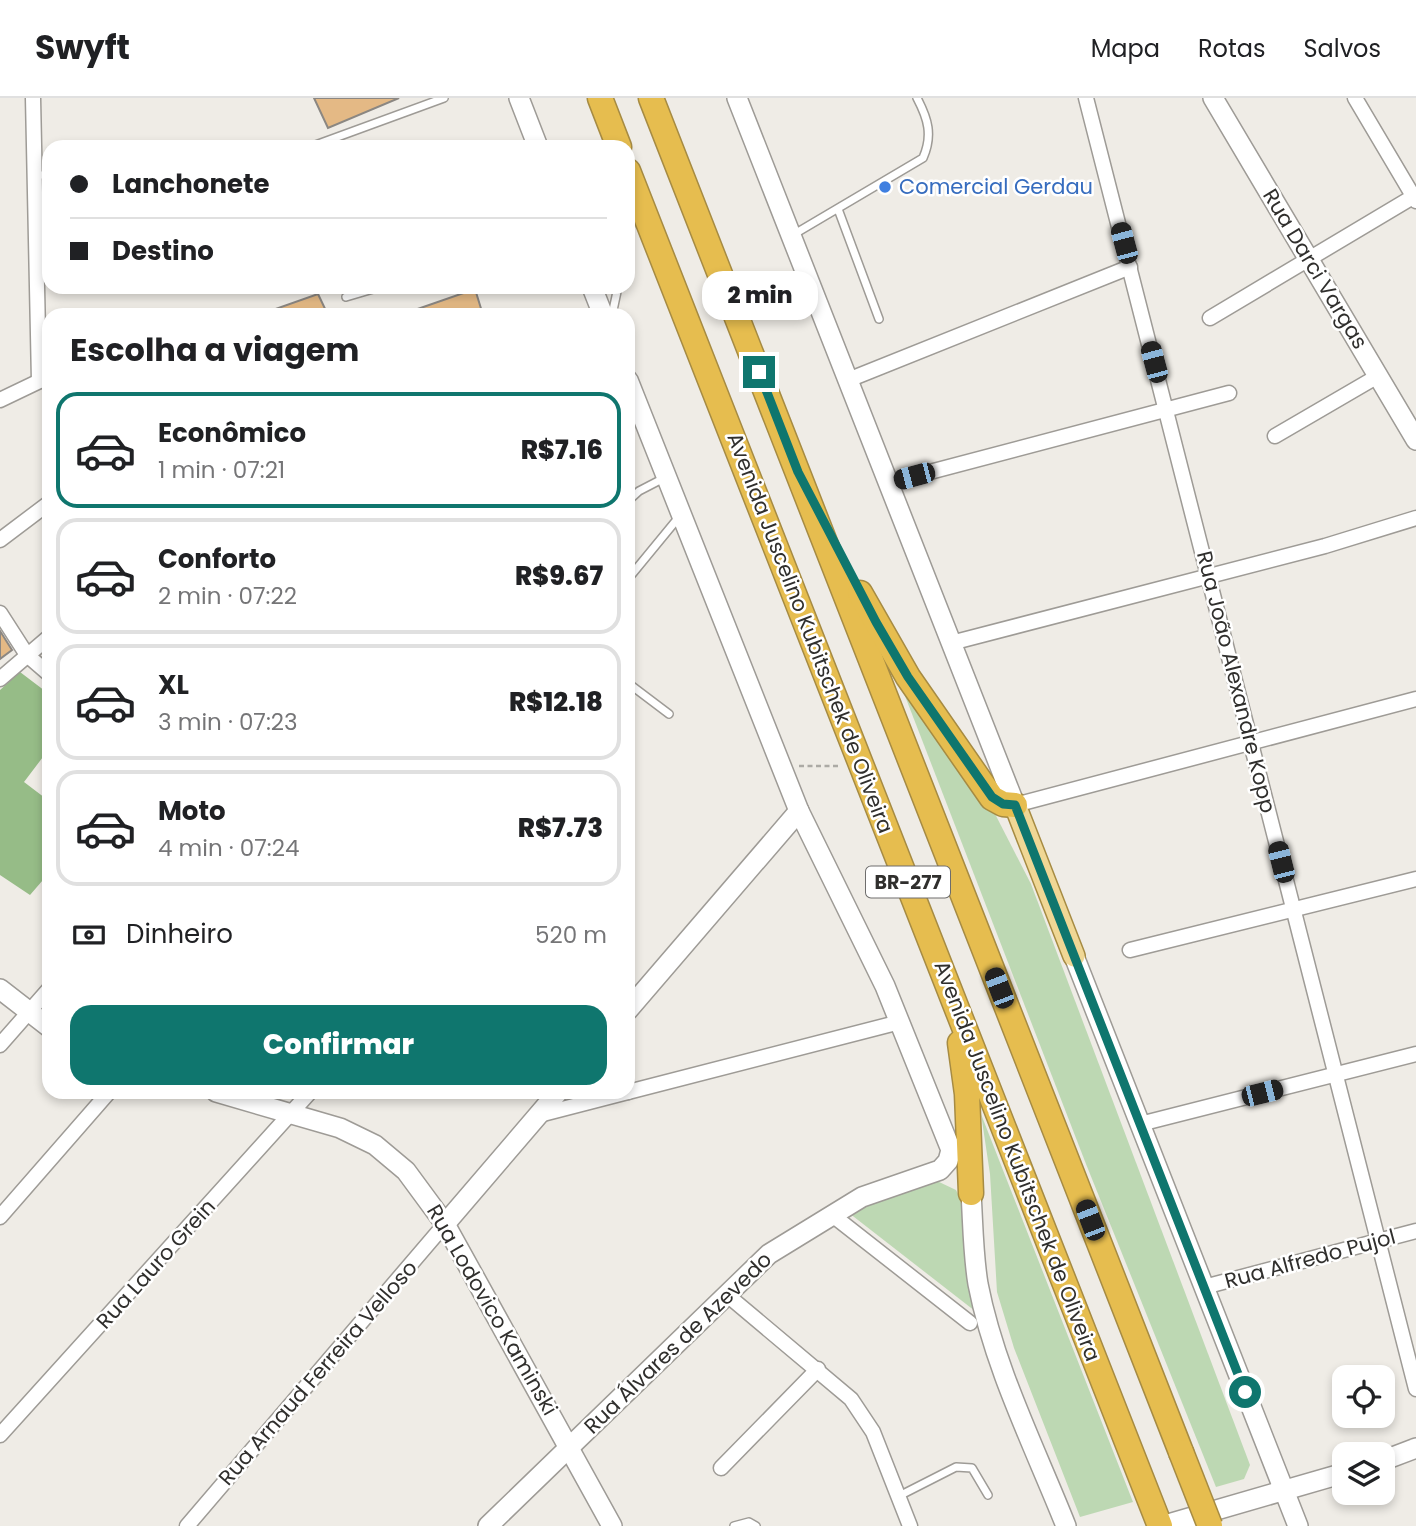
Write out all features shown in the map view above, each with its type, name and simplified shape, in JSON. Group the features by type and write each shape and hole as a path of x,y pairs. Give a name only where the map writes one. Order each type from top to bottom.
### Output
{"highway":[{"path":"600,98 616,140"},
{"name":"BR-277","path":"651,98 1210,1526"},
{"name":"Avenida Juscelino Kubitschek de Oliveira","path":"635,201 862,767 1160,1526"},
{"path":"798,472 876,622 908,677 992,797 1003,804 1015,805"},
{"path":"953,998 967,1094 971,1193"}],"main road":[{"path":"1015,805 1074,956"}],"street":[{"path":"33,98 42,175"},
{"path":"519,98 535,140"},
{"path":"737,98 1015,805 1416,699"},
{"name":"Rua João Alexandre Kopp","path":"1086,98 1416,1389"},
{"name":"Rua Darci Vargas","path":"1213,98 1416,440"},
{"path":"1210,318 1415,198 1354,98"},
{"path":"848,380 1130,267"},
{"path":"1275,436 1378,376"},
{"path":"0,400 42,380"},
{"path":"888,483 1229,393"},
{"path":"635,413 667,477 799,811 900,1022 635,1090"},
{"path":"0,540 42,508"},
{"path":"951,643 1351,539 1416,518"},
{"path":"0,612 27,655 42,668"},
{"path":"0,679 42,643"},
{"path":"635,1002 799,811"},
{"path":"1130,950 1416,879"},
{"path":"1074,956 1298,1526"},
{"path":"0,989 42,1022"},
{"path":"0,1045 42,997"},
{"name":"Rua Álvares de Azevedo","path":"488,1526 769,1254 831,1214 875,1191 940,1170 948,1161 951,1144 900,1022"},
{"path":"1140,1124 1416,1054"},
{"path":"0,1217 103,1099"},
{"name":"Rua Lodovico Kaminski","path":"240,1099 340,1128 375,1145 406,1171 445,1224 612,1526"},
{"name":"Rua Lauro Grein","path":"0,1435 304,1099"},
{"name":"Rua Arnaud Ferreira Velloso","path":"187,1526 552,1099"},
{"path":"539,1115 601,1099"},
{"path":"971,1193 975,1261 984,1310 1006,1375 1066,1526"},
{"path":"831,1214 970,1323"},
{"name":"Rua Alfredo Pujol","path":"1204,1287 1416,1231"},
{"path":"726,1294 852,1399 863,1415 910,1526"},
{"path":"721,1468 818,1369"},
{"path":"1395,1456 1416,1448"},
{"path":"1160,1526 1332,1477"}],"lane":[{"path":"329,140 444,98"},
{"path":"792,236 923,158 929,132 928,119 918,98"},
{"path":"838,209 879,319"},
{"path":"346,297 356,294"},
{"path":"635,495 667,477"},
{"path":"635,570 681,513"},
{"path":"635,687 669,714"},
{"path":"898,1496 956,1466 972,1468 988,1495"},
{"path":"734,1526 748,1522 756,1526"}],"path":[{"path":"781,765 862,767"}],"green space":[{"path":"20,672 42,689 42,758 24,782 42,796 42,881 30,895 0,875 0,690"},
{"path":"900,683 992,808 1031,884 1250,1465 1244,1479 1216,1487 1086,1164"},
{"path":"981,1114 1133,1502 1080,1517 1014,1348 997,1292 990,1174"},
{"path":"937,1181 956,1190 964,1206 975,1311 849,1213 869,1201"}],"building":[{"path":"314,98 399,98 328,128"},
{"path":"318,294 325,308 278,308"},
{"path":"461,294 477,294 481,308 420,308"},
{"path":"0,631 12,650 0,659"}],"place":[{"name":"Comercial Gerdau","path":"885,187"}],"route":[{"path":"759,372 798,472 892,652 992,797 997,802 1015,805 1245,1392"}]}
